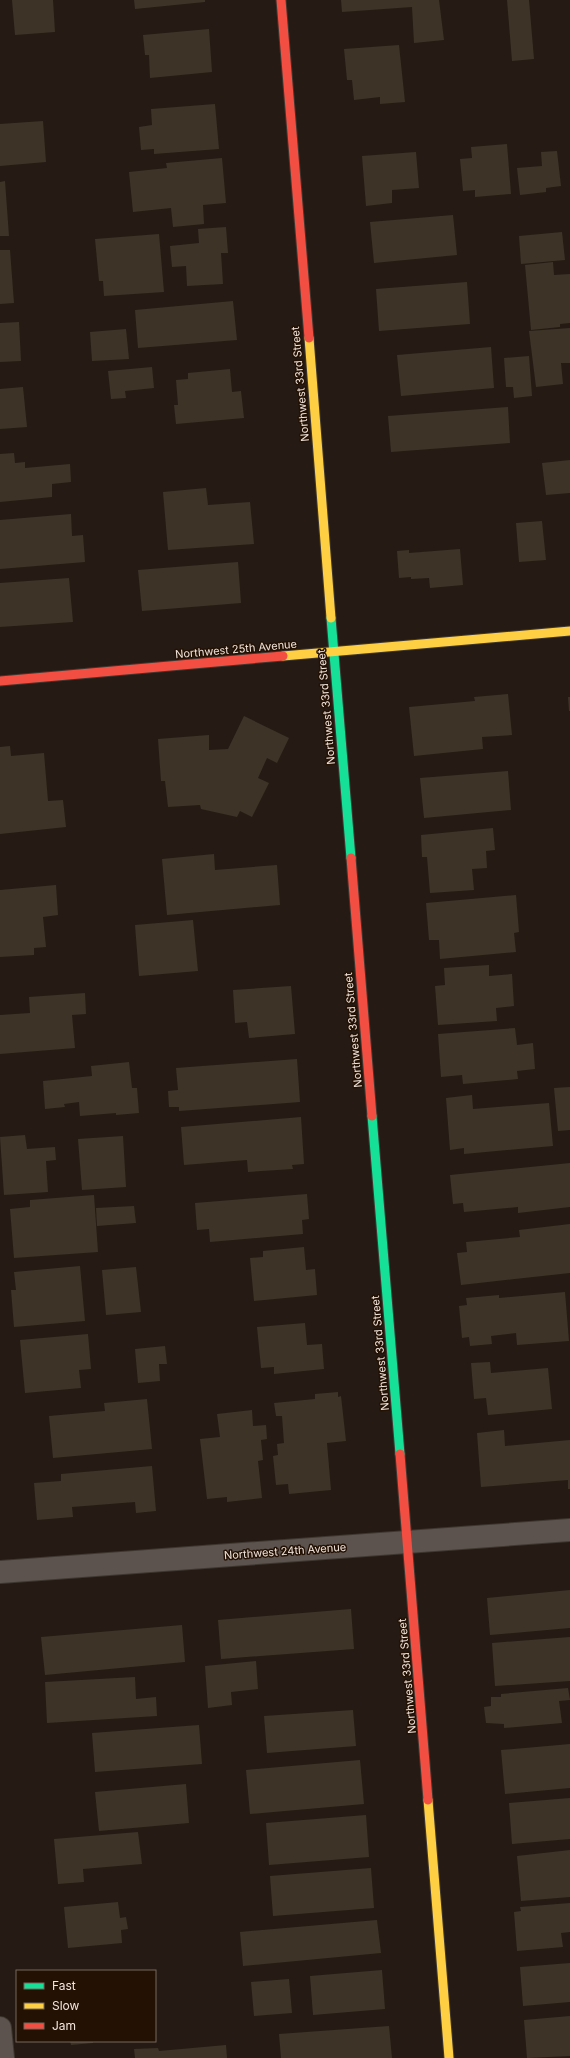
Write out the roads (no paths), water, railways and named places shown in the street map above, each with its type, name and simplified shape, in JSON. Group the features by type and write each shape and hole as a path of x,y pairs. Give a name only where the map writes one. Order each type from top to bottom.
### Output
{"street":[{"name":"Northwest 33rd Street","path":"281,0 333,652 408,1542 449,2058"},
{"name":"Northwest 25th Avenue","path":"0,681 570,631"},
{"name":"Northwest 24th Avenue","path":"0,1572 570,1530"},
{"path":"0,2028 2,2058"}]}
